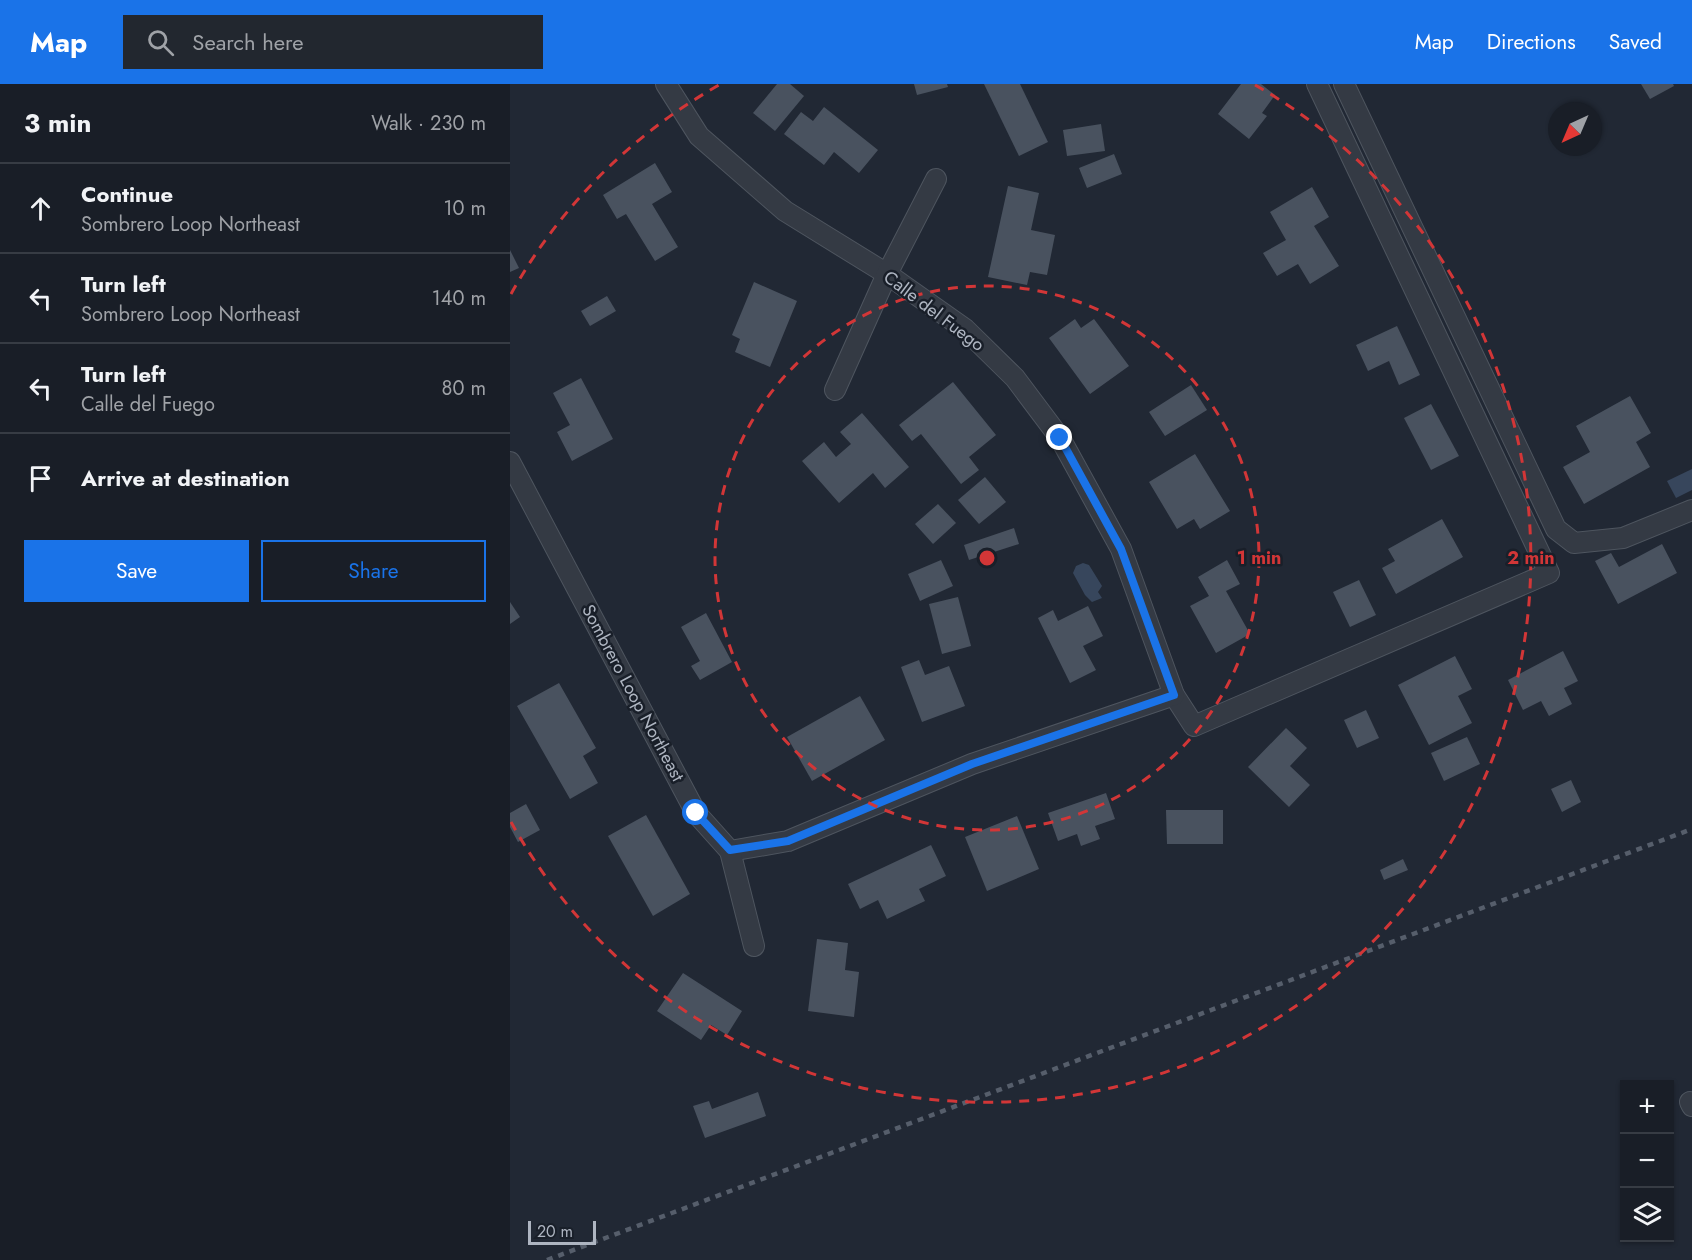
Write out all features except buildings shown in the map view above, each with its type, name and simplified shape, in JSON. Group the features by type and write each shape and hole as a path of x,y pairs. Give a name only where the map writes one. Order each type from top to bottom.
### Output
{"street":[{"name":"Calle del Fuego","path":"666,84 699,136 786,211 887,274 965,329 1016,378 1060,438 1121,549 1174,695 1194,726 1549,573 1317,84"},
{"path":"1344,84 1556,529 1574,543 1623,538 1692,510"},
{"path":"836,390 887,274 936,180"},
{"name":"Sombrero Loop Northeast","path":"510,462 696,813 730,850"},
{"path":"754,946 730,850 788,841 972,764 1174,695"}],"water":[{"path":"1692,469 1692,490 1676,498 1667,481"},
{"path":"1083,563 1089,565 1102,586 1098,592 1102,598 1092,602 1085,595 1073,573 1076,566"}],"railway":[{"path":"547,1260 1692,829"}],"route":[{"path":"696,813 730,850 788,841 972,764 1174,695 1121,549 1060,438"}]}
